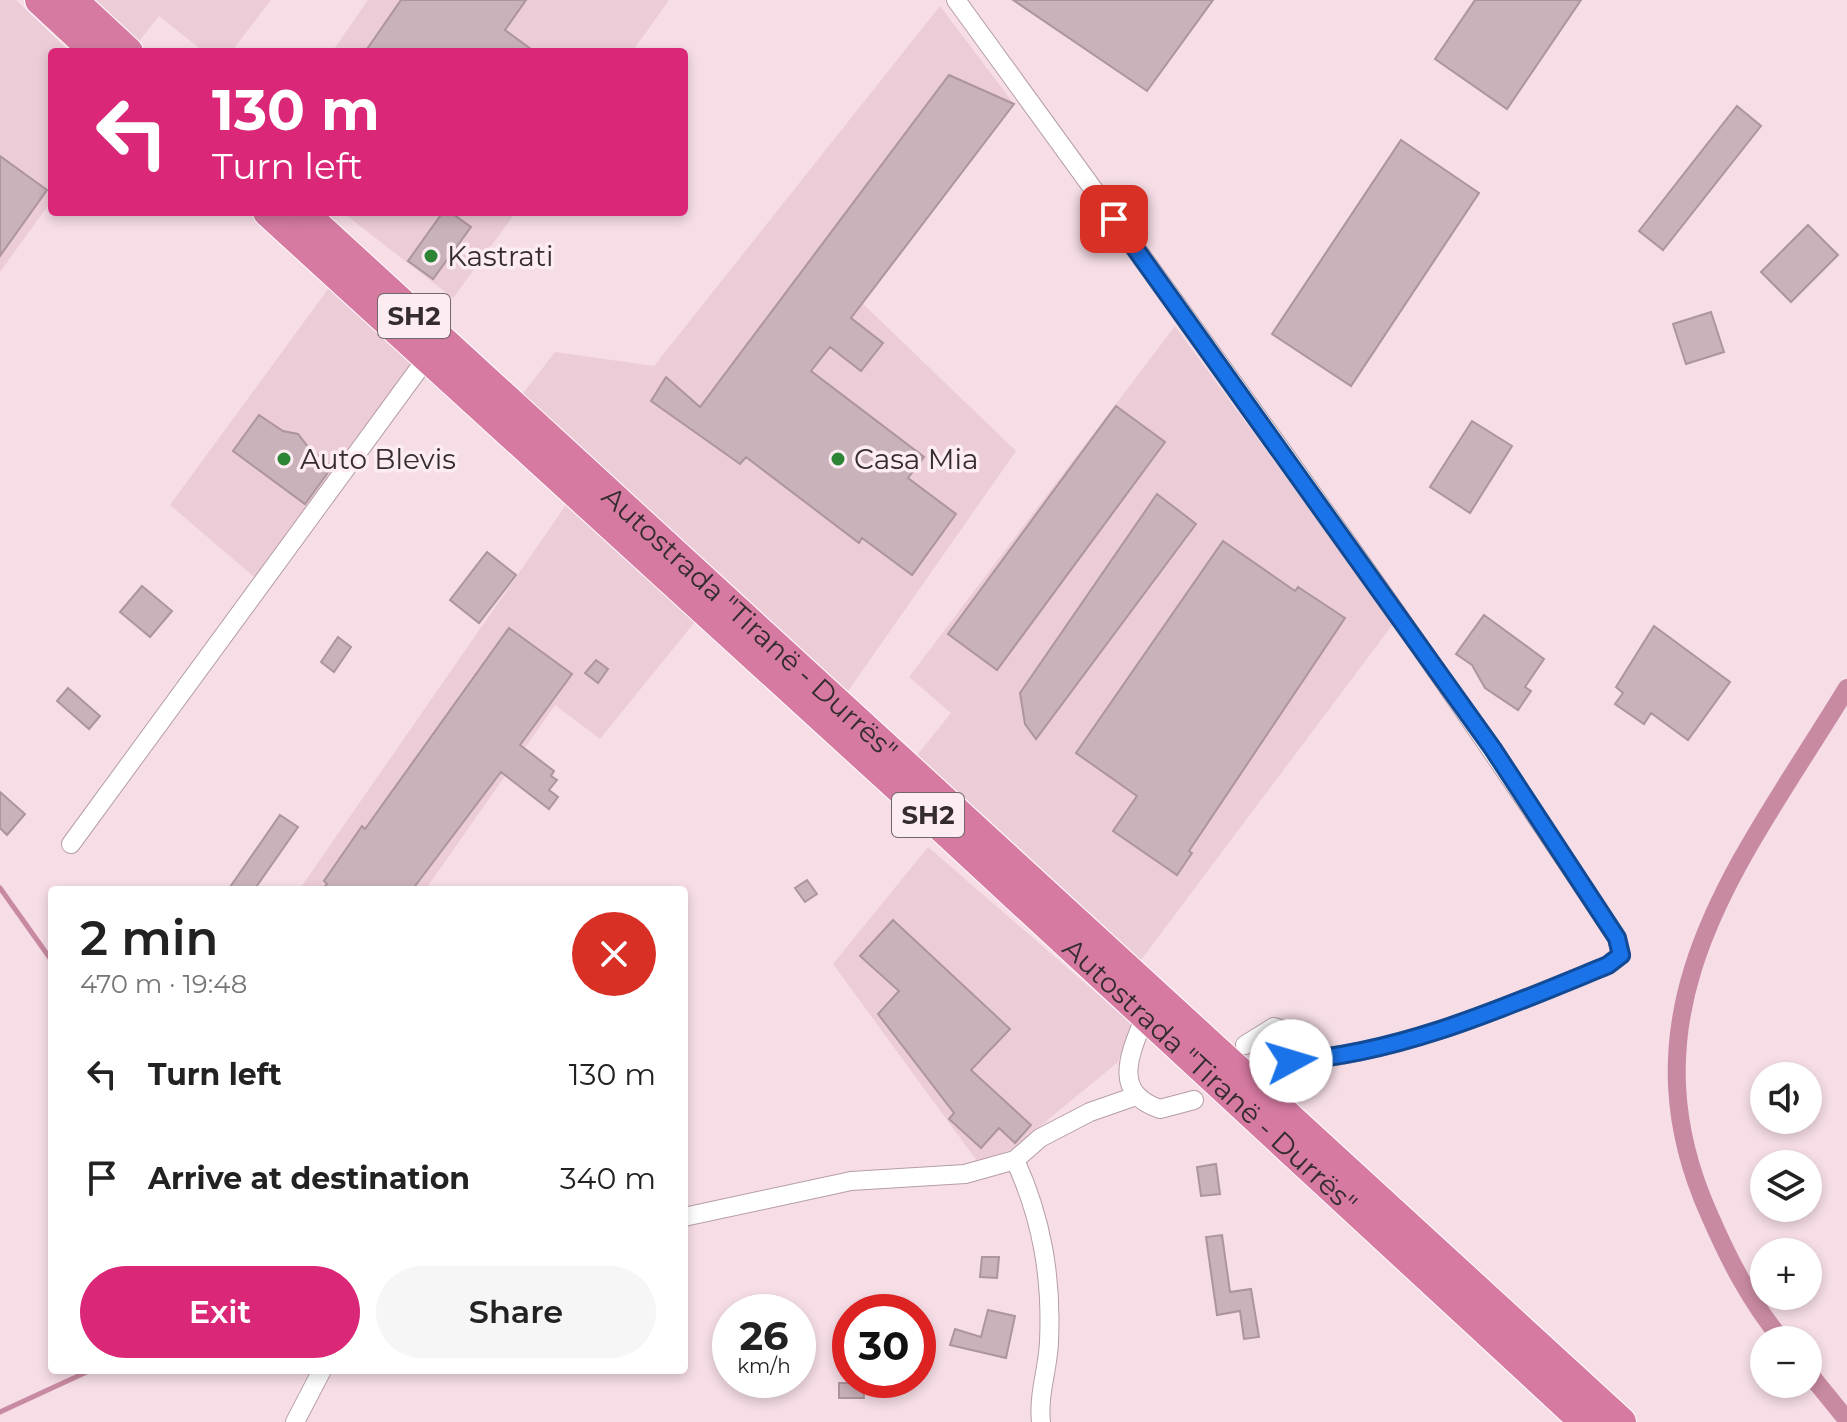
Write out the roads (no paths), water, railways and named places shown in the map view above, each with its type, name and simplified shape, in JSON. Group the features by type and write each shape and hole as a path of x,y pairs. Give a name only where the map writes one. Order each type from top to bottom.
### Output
{"highway":[{"path":"40,0 92,48"},
{"path":"72,0 124,48"},
{"name":"Autostrada \"Tiranë - Durrës\"","path":"272,216 1585,1422"},
{"name":"Autostrada \"Tiranë - Durrës\"","path":"306,216 1621,1422"}],"street":[{"path":"956,0 1237,386 1493,749 1617,938 1621,955 1608,965 1501,1009 1381,1045 1291,1061"},
{"path":"71,844 426,359"},
{"path":"1145,1016 1129,1057 1128,1078 1136,1096 1160,1109 1194,1100"},
{"path":"1245,1045 1262,1031 1274,1027 1284,1030 1293,1048 1291,1061 1268,1097"},
{"path":"688,1216 851,1181 965,1174 1015,1160 1040,1138 1090,1112 1136,1096"},
{"path":"1015,1160 1043,1231 1049,1344 1039,1402 1041,1422"},
{"path":"295,1422 320,1374"}],"waterway":[{"path":"1772,1326 1724,1248 1684,1139 1677,1068 1684,1001 1704,937 1733,875 1847,688"},
{"path":"0,888 48,955"},
{"path":"0,1412 82,1374"},
{"path":"1822,1389 1847,1420"}],"place":[{"name":"Kastrati","path":"431,256"},
{"name":"Auto Blevis","path":"284,459"},
{"name":"Casa Mia","path":"838,459"}]}
